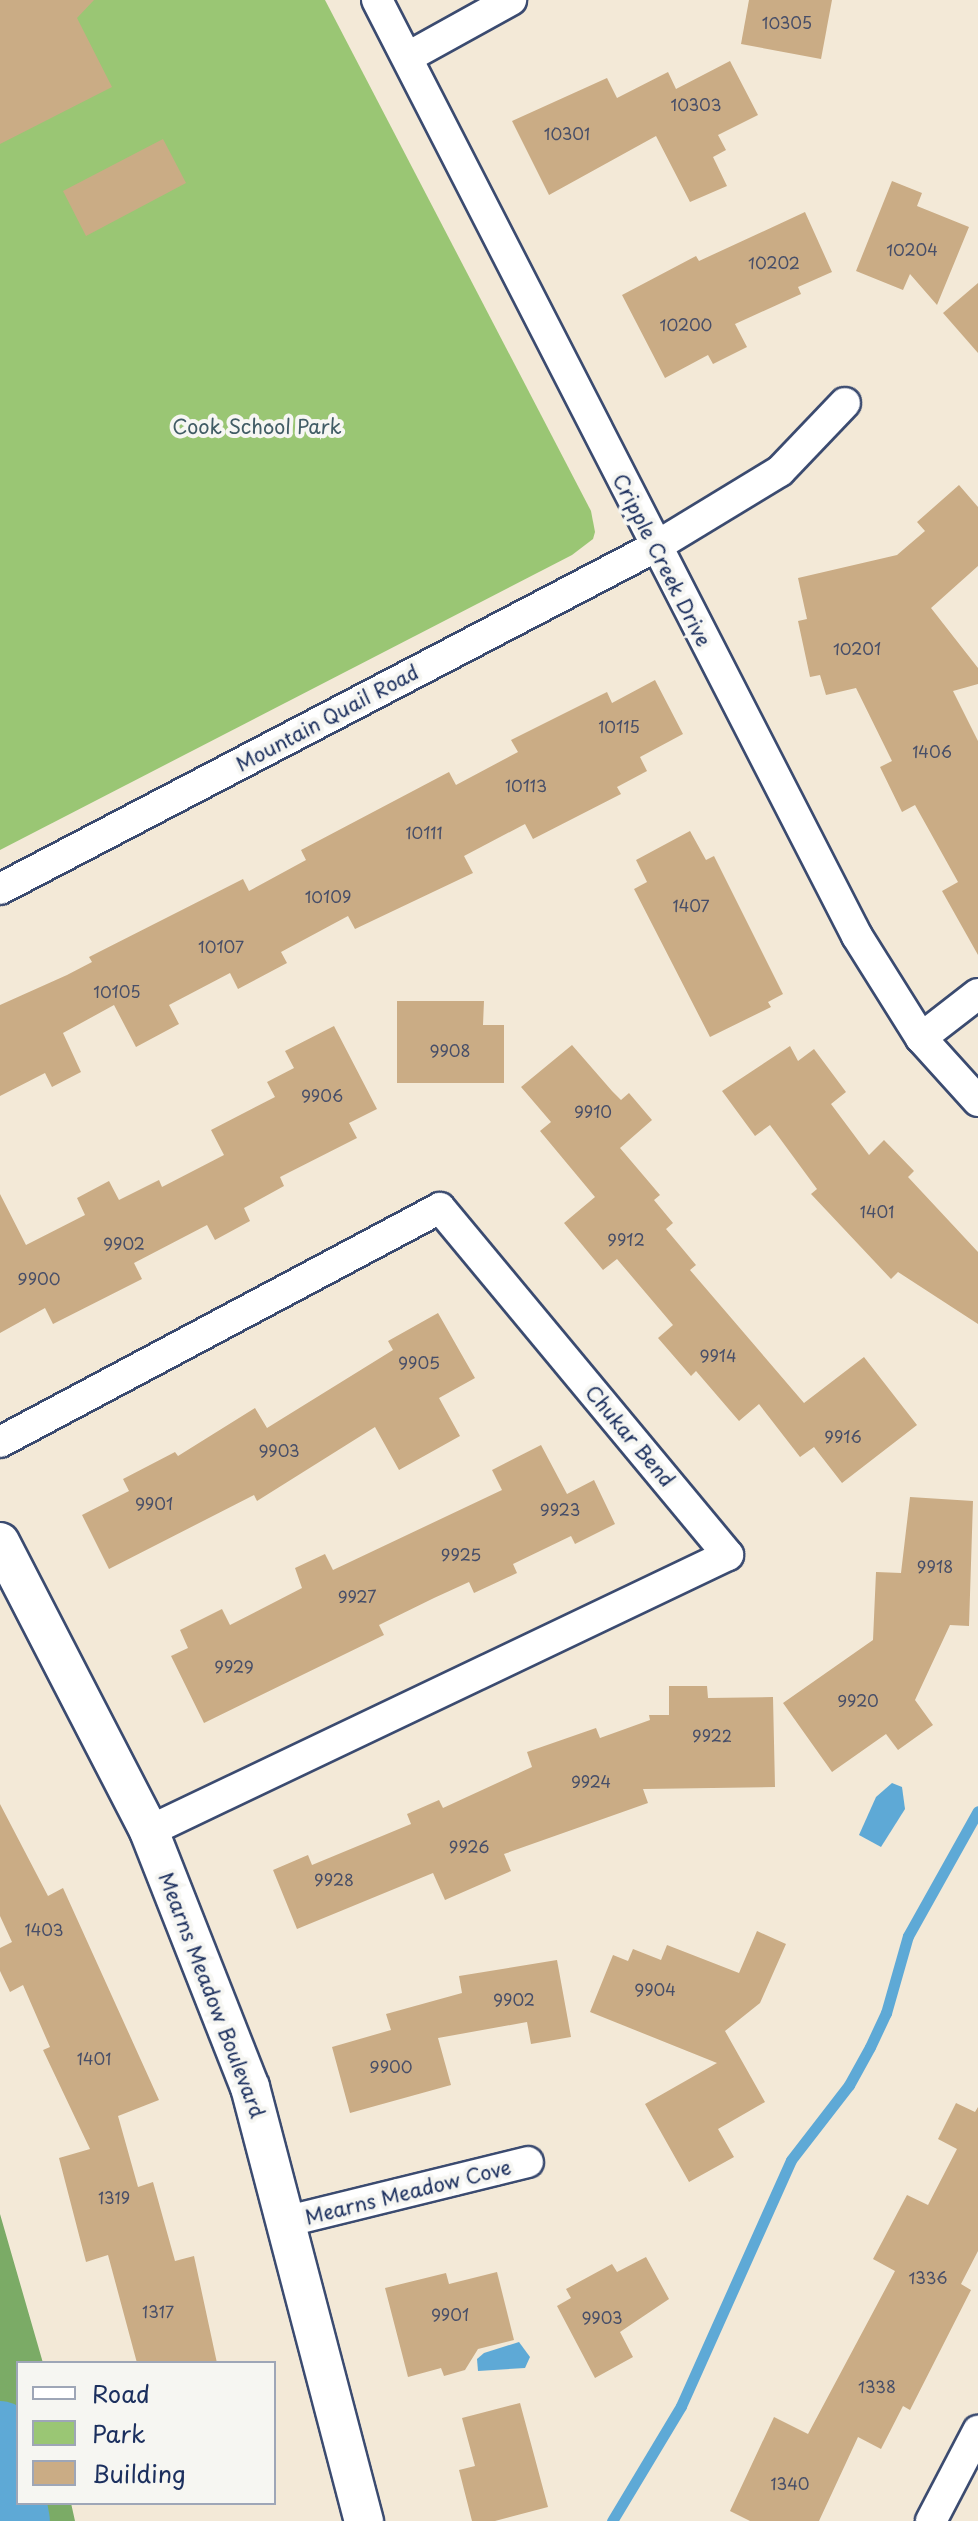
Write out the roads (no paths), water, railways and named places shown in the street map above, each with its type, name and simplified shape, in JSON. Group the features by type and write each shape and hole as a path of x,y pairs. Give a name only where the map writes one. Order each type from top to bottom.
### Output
{"street":[{"name":"Cripple Creek Drive","path":"377,0 857,936 921,1038 978,1101"},
{"path":"408,57 511,0"},
{"name":"Mountain Quail Road","path":"0,889 655,547 780,471 845,403"},
{"path":"921,1038 978,994"},
{"name":"Chukar Bend","path":"0,1442 440,1208 728,1555 149,1831"},
{"name":"Mearns Meadow Boulevard","path":"0,1542 149,1831 250,2087 288,2221 364,2521"},
{"name":"Mearns Meadow Cove","path":"288,2221 528,2162"},
{"path":"931,2521 978,2431"}],"water":[{"path":"892,1783 902,1787 905,1809 881,1847 859,1835 876,1797"},
{"path":"519,2342 530,2357 525,2368 478,2371 477,2359 484,2353"}],"waterway":[{"path":"612,2521 681,2406 791,2160 849,2085 870,2047 886,2013 908,1936 978,1811"},
{"path":"0,2435 16,2521"}],"park label":[{"name":"Cook School Park","path":"257,426"}]}
